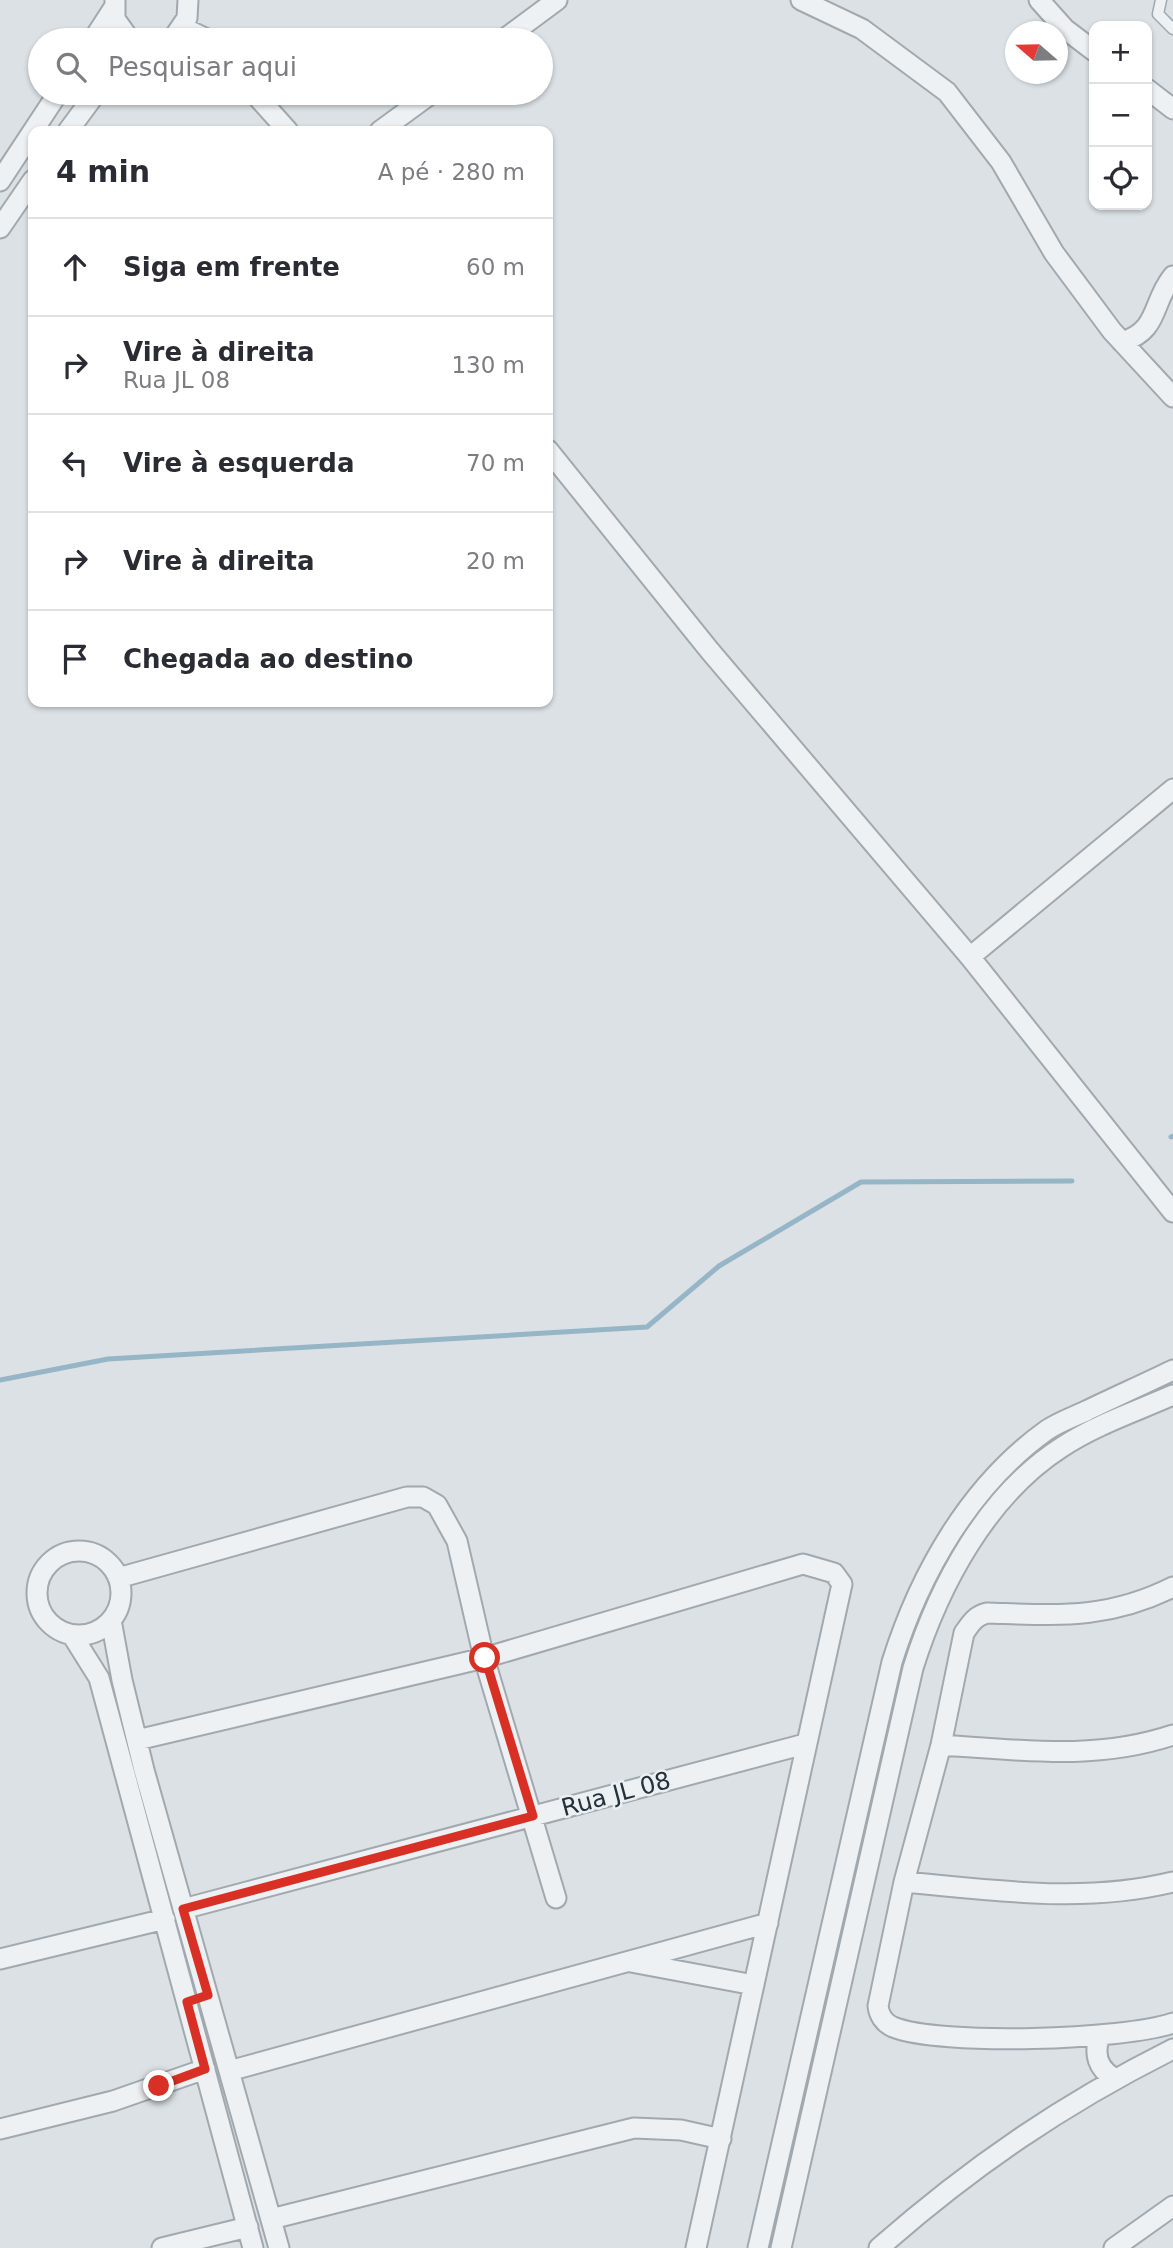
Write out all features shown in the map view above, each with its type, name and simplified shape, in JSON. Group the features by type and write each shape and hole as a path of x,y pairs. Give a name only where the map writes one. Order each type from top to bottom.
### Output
{"street":[{"path":"180,28 188,0"},
{"path":"519,28 557,0"},
{"path":"801,0 862,29 947,92 1001,162 1054,253 1122,342 1173,397"},
{"path":"1039,0 1065,29 1089,47"},
{"path":"100,28 114,5"},
{"path":"114,5 118,28"},
{"path":"1152,93 1172,107"},
{"path":"36,126 50,105"},
{"path":"72,126 87,105"},
{"path":"265,105 284,126"},
{"path":"387,126 416,105"},
{"path":"0,181 28,139"},
{"path":"0,228 28,187"},
{"path":"1122,342 1143,332 1153,320 1162,290 1173,276"},
{"path":"553,456 710,651 970,957 1173,1212"},
{"path":"970,957 1173,789"},
{"path":"758,2248 892,1662 916,1597 948,1537 966,1513 1026,1448 1049,1429 1173,1370"},
{"path":"781,2248 911,1679 935,1606 983,1526 1041,1464 1062,1446 1173,1395"},
{"path":"118,1578 407,1497 423,1497 437,1505 457,1541 485,1658 556,1898"},
{"path":"85,1551 105,1561 118,1578 120,1600 111,1620 94,1632 72,1635 52,1626 40,1608 37,1587 46,1567 64,1554 85,1551"},
{"path":"137,1740 485,1658 803,1564 822,1567 834,1573 842,1584 696,2248"},
{"path":"879,2248 1043,2120 1173,2047 1167,2025 1100,2036 981,2037 938,2034 888,2024 879,2012 878,2000 904,1882 941,1745 964,1633 978,1616 987,1613 1035,1617 1082,1614 1138,1601 1173,1587"},
{"path":"111,1620 137,1740 279,2248"},
{"path":"72,1635 99,1678 253,2248"},
{"path":"941,1745 1072,1754 1128,1748 1173,1735"},
{"name":"Rua JL 08","path":"183,1909 805,1744"},
{"path":"904,1882 1072,1895 1138,1890 1173,1882"},
{"path":"0,1959 164,1919"},
{"path":"229,2071 768,1923"},
{"path":"626,1962 754,1985"},
{"path":"187,2002 208,1995"},
{"path":"1100,2036 1096,2049 1099,2062 1114,2078"},
{"path":"0,2129 113,2101 205,2069"},
{"path":"271,2219 634,2128 681,2130 720,2139"},
{"path":"1114,2248 1173,2206"},
{"path":"162,2248 248,2227"}],"lane":[{"path":"1161,0 1158,14 1173,29"}],"waterway":[{"path":"0,1380 108,1359 647,1327 719,1266 861,1182 1072,1181"}],"route":[{"path":"159,2086 205,2069 187,2002 208,1995 183,1909 533,1816 485,1658"}]}
